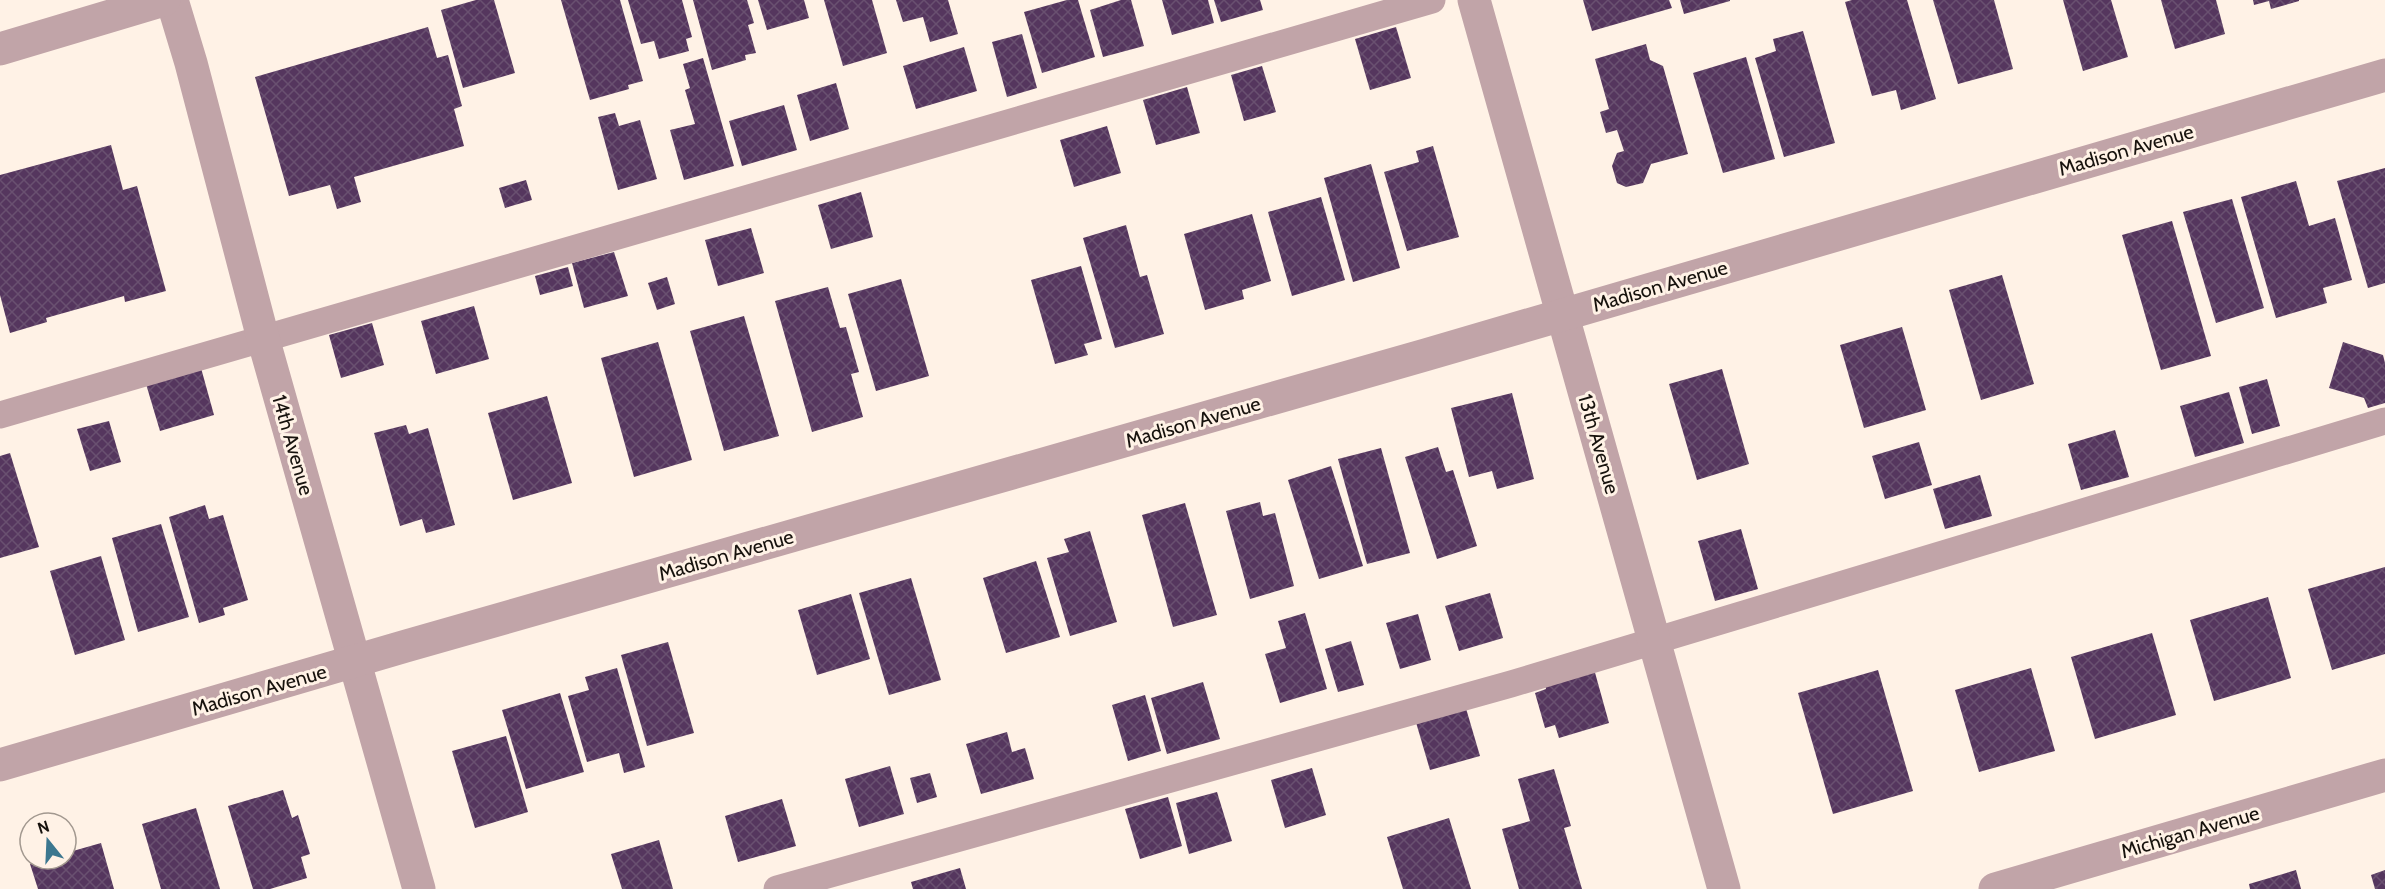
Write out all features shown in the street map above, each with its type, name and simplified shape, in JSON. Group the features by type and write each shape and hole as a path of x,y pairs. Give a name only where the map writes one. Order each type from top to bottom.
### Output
{"street":[{"path":"0,49 164,0"},
{"name":"14th Avenue","path":"172,0 263,338 419,889"},
{"name":"13th Avenue","path":"1474,0 1724,889"},
{"name":"Madison Avenue","path":"0,765 1562,315 2385,75"},
{"name":"Michigan Avenue","path":"1995,889 2385,776"}],"lane":[{"path":"0,415 1432,0"},
{"path":"777,889 1510,684 2385,421"}],"building":[{"path":"476,0 494,0 515,73 463,88 441,10"},
{"path":"561,0 620,0 643,81 628,85 629,89 590,100"},
{"path":"628,0 682,0 692,37 686,39 689,51 659,59 654,41 641,44"},
{"path":"693,0 747,0 754,23 748,25 756,53 745,55 746,60 712,70"},
{"path":"758,0 804,0 809,18 767,30"},
{"path":"824,0 872,0 887,53 843,66"},
{"path":"896,0 948,0 958,34 930,42 923,17 903,22"},
{"path":"1067,0 1078,0 1095,57 1042,73 1024,12"},
{"path":"1121,0 1131,0 1144,46 1103,57 1090,10"},
{"path":"1162,0 1208,0 1214,23 1172,35"},
{"path":"1214,0 1260,0 1263,10 1221,22"},
{"path":"1583,0 1669,0 1672,8 1592,31"},
{"path":"1680,0 1730,0 1730,1 1684,14"},
{"path":"1907,0 1936,99 1901,110 1896,90 1872,96 1845,2"},
{"path":"1933,0 1994,0 2013,69 1958,84"},
{"path":"2063,0 2111,0 2128,57 2083,71"},
{"path":"2161,0 2216,0 2225,34 2175,49"},
{"path":"2253,0 2299,1 2271,9 2269,1 2254,5"},
{"path":"428,27 437,58 448,55 462,106 454,109 464,146 354,177 361,202 337,209 330,185 289,196 255,77"},
{"path":"1396,27 1411,78 1370,90 1355,39"},
{"path":"1803,31 1835,143 1784,157 1755,58 1776,51 1773,39"},
{"path":"1022,34 1037,88 1007,97 992,42"},
{"path":"1646,44 1650,60 1663,66 1688,154 1651,164 1643,183 1626,187 1617,183 1612,166 1617,153 1624,151 1617,130 1606,133 1600,112 1609,109 1595,59"},
{"path":"964,47 977,91 916,109 903,66"},
{"path":"1746,57 1775,159 1723,173 1693,73"},
{"path":"703,58 734,166 684,180 670,130 695,124 685,90 690,88 683,64"},
{"path":"1262,66 1276,112 1244,121 1231,75"},
{"path":"836,83 849,129 810,141 797,95"},
{"path":"1187,87 1200,133 1156,145 1143,100"},
{"path":"784,105 797,150 742,166 729,121"},
{"path":"615,113 619,126 640,120 657,179 618,190 598,117"},
{"path":"1107,126 1121,173 1074,187 1060,140"},
{"path":"111,145 123,190 137,186 166,291 125,302 124,296 46,318 47,322 10,333 0,295 0,175"},
{"path":"1433,146 1459,237 1407,251 1384,172 1419,162 1416,151"},
{"path":"1371,164 1400,268 1353,282 1324,178"},
{"path":"2385,168 2385,283 2368,288 2337,181"},
{"path":"526,180 532,200 505,208 499,188"},
{"path":"2296,181 2309,226 2335,218 2352,280 2323,288 2327,303 2276,318 2241,197"},
{"path":"861,192 873,237 831,249 818,205"},
{"path":"1321,197 1345,280 1292,296 1268,212"},
{"path":"2232,199 2264,308 2216,323 2183,212"},
{"path":"1252,214 1271,281 1242,290 1244,299 1205,310 1184,234"},
{"path":"2172,221 2211,356 2161,370 2122,235"},
{"path":"1126,225 1140,277 1147,275 1164,334 1115,348 1083,238"},
{"path":"751,228 764,273 718,286 705,240"},
{"path":"614,252 628,296 584,308 572,263"},
{"path":"1081,266 1102,339 1084,344 1088,355 1055,364 1031,280"},
{"path":"568,267 573,286 540,295 535,276"},
{"path":"2002,275 2034,384 1981,400 1949,290"},
{"path":"667,277 675,304 657,310 648,283"},
{"path":"901,279 929,376 876,391 848,294"},
{"path":"828,287 840,328 846,327 859,372 851,374 863,417 812,432 775,301"},
{"path":"474,306 489,359 436,374 421,321"},
{"path":"744,316 779,436 724,451 690,331"},
{"path":"372,323 384,365 341,378 329,335"},
{"path":"1902,327 1926,410 1864,428 1840,345"},
{"path":"658,342 692,460 634,477 601,358"},
{"path":"2343,342 2383,355 2385,403 2368,408 2364,398 2329,388"},
{"path":"201,368 214,415 160,431 146,384"},
{"path":"1722,369 1749,464 1697,480 1669,384"},
{"path":"2267,379 2280,426 2252,434 2239,387"},
{"path":"2229,392 2244,443 2195,457 2180,406"},
{"path":"1512,393 1534,479 1497,489 1492,471 1469,477 1451,408"},
{"path":"547,396 572,483 513,500 488,413"},
{"path":"109,421 121,462 90,471 77,429"},
{"path":"406,425 409,434 428,428 455,525 426,533 422,519 400,526 374,433"},
{"path":"2115,430 2129,477 2081,490 2068,444"},
{"path":"1919,442 1932,485 1885,499 1872,456"},
{"path":"1438,447 1446,472 1453,470 1477,546 1437,559 1405,457"},
{"path":"1381,448 1410,553 1367,564 1338,459"},
{"path":"10,453 39,547 0,558 0,456"},
{"path":"1331,466 1363,566 1319,579 1288,480"},
{"path":"1980,475 1992,516 1945,529 1933,489"},
{"path":"1260,502 1263,516 1275,513 1294,586 1250,599 1226,511"},
{"path":"1185,503 1217,615 1173,627 1142,515"},
{"path":"205,505 209,519 223,515 248,600 223,608 225,615 199,623 169,517"},
{"path":"161,524 189,617 138,632 112,538"},
{"path":"1741,529 1758,589 1715,601 1698,541"},
{"path":"1090,531 1117,622 1070,636 1047,558 1069,552 1064,539"},
{"path":"101,556 125,640 75,655 50,571"},
{"path":"1036,561 1060,637 1006,653 983,578"},
{"path":"2385,567 2385,654 2332,670 2308,589"},
{"path":"911,578 941,680 889,695 859,593"},
{"path":"1490,593 1503,638 1459,651 1445,606"},
{"path":"851,594 870,659 817,675 798,610"},
{"path":"2268,597 2291,678 2214,701 2190,620"},
{"path":"1305,613 1327,689 1280,703 1265,654 1286,648 1278,621"},
{"path":"1418,614 1431,660 1400,669 1386,623"},
{"path":"2152,633 2176,715 2095,739 2071,657"},
{"path":"1351,641 1364,685 1338,692 1325,649"},
{"path":"668,642 694,733 647,746 621,655"},
{"path":"617,668 645,767 624,773 619,753 587,762 568,696 589,690 585,677"},
{"path":"2031,668 2055,751 1979,772 1955,690"},
{"path":"1594,669 1609,723 1559,738 1555,725 1545,728 1535,693 1546,689 1545,684"},
{"path":"1878,670 1913,791 1833,814 1798,693"},
{"path":"1203,682 1220,739 1167,754 1151,698"},
{"path":"560,693 584,772 526,789 502,710"},
{"path":"1145,695 1161,751 1128,761 1112,705"},
{"path":"1465,705 1480,756 1430,770 1415,719"},
{"path":"1007,732 1012,752 1025,748 1034,779 981,794 966,744"},
{"path":"506,736 528,812 475,828 452,751"},
{"path":"890,766 904,814 859,827 845,779"},
{"path":"1312,768 1326,815 1285,828 1271,780"},
{"path":"1554,769 1571,826 1564,828 1582,889 1519,889 1502,829 1530,821 1518,779"},
{"path":"930,773 937,797 917,803 910,778"},
{"path":"283,790 292,818 298,815 310,854 301,857 307,878 270,889 253,889 228,806"},
{"path":"1217,792 1232,841 1189,854 1176,803"},
{"path":"1168,797 1182,846 1140,859 1125,809"},
{"path":"782,799 796,846 738,862 725,816"},
{"path":"196,808 220,889 161,889 142,824"},
{"path":"1449,818 1471,889 1403,889 1387,837"},
{"path":"659,840 673,889 622,889 611,854"},
{"path":"101,843 114,889 38,889 32,871 78,871 78,850"},
{"path":"960,868 966,889 913,889 911,882"},
{"path":"2296,870 2301,889 2250,889 2249,884"},
{"path":"2385,870 2385,889 2375,889 2371,875"}]}
